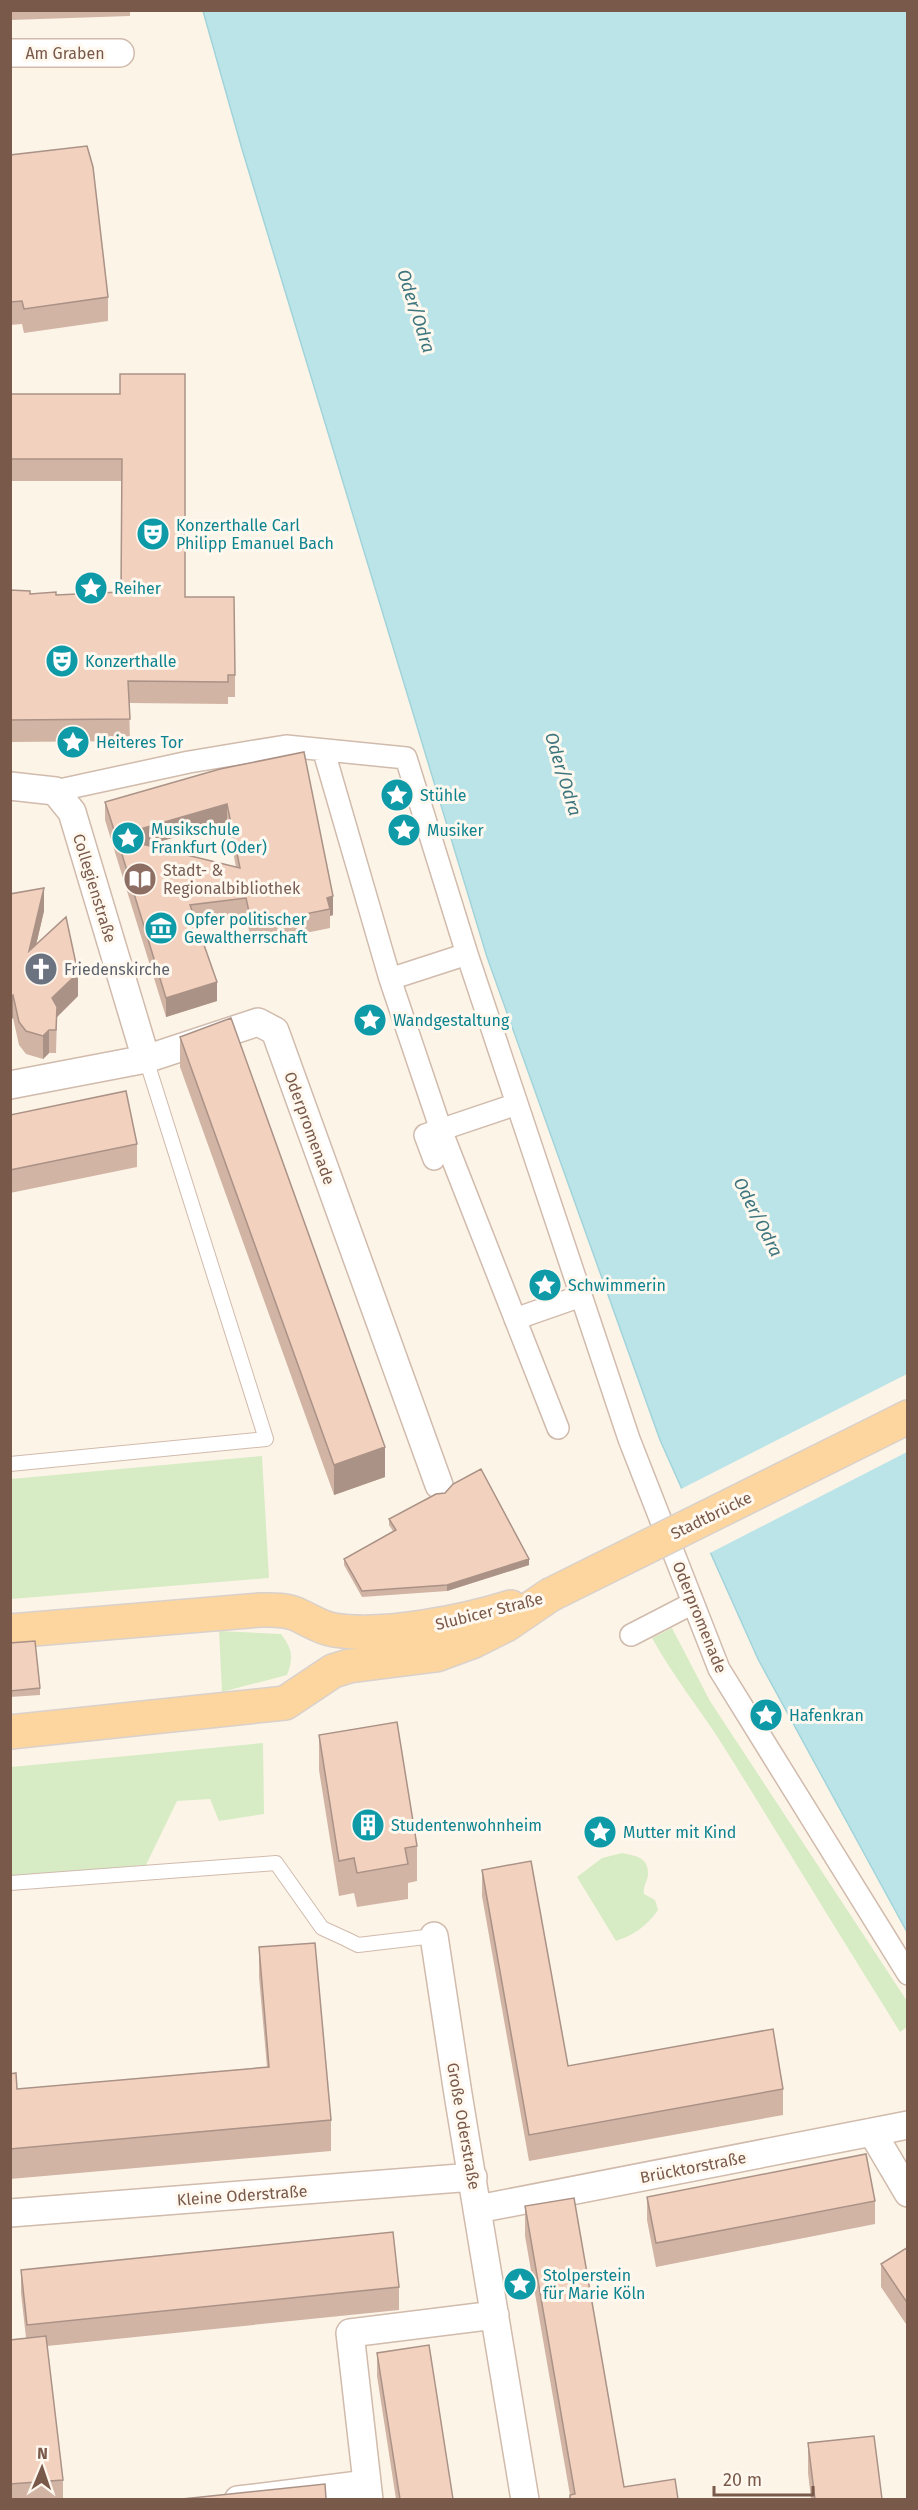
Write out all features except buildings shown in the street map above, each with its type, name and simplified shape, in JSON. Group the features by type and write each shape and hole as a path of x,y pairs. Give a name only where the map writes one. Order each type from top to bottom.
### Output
{"main road":[{"name":"Stadtbrücke","path":"550,1595 908,1417"},
{"name":"Slubicer Straße","path":"10,1631 260,1610 294,1613 332,1630 397,1629 448,1623 550,1595"},
{"name":"Slubicer Straße","path":"10,1732 267,1707 285,1703 333,1671 349,1666 436,1655 474,1641 506,1625 550,1595"},
{"path":"312,1622 321,1644 322,1659 322,1670 314,1682"}],"street":[{"name":"Am Graben","path":"10,53 120,53"},
{"name":"Oderpromenade","path":"55,792 189,762 286,746 304,747 324,752 406,758 467,954 628,1439 719,1669 908,1974"},
{"path":"324,752 390,979 441,1130 558,1428"},
{"path":"10,786 55,792"},
{"name":"Collegienstraße","path":"55,792 72,812 146,1059"},
{"path":"390,979 467,954"},
{"name":"Oderpromenade","path":"10,1085 146,1059 258,1022 275,1031 439,1485"},
{"path":"434,1159 425,1135 517,1104"},
{"path":"515,1319 581,1296"},
{"path":"631,1635 693,1603"},
{"name":"Große Oderstraße","path":"434,1936 525,2499"},
{"name":"Brücktorstraße","path":"478,2209 908,2125"},
{"path":"872,2132 908,2193"},
{"name":"Kleine Oderstraße","path":"10,2212 473,2177"},
{"path":"238,2499 368,2492 350,2333 495,2315"}],"lane":[{"path":"10,1464 267,1439 146,1059"},
{"path":"10,1883 276,1863 322,1928 358,1945 434,1936"}],"green space":[{"path":"262,1456 269,1578 11,1599 11,1479"},
{"path":"672,1628 710,1701 907,2001 907,2027 900,2032 727,1752 652,1638"},
{"path":"219,1631 281,1634 291,1653 287,1675 222,1692"},
{"path":"263,1743 264,1814 219,1821 210,1799 177,1801 146,1865 11,1876 11,1767"},
{"path":"622,1853 641,1858 646,1864 648,1875 644,1894 655,1900 658,1910 640,1929 616,1941 577,1877 602,1858"}],"water":[{"name":"Oder/Odra","path":"203,11 907,11 907,1932 758,1659 660,1440 487,957 242,149"}],"pier":[{"path":"907,1374 907,1452 708,1554 679,1490"}],"place":[{"name":"Konzerthalle Carl Philipp Emanuel Bach","path":"153,534"},
{"name":"Reiher","path":"91,588"},
{"name":"Konzerthalle","path":"62,661"},
{"name":"Heiteres Tor","path":"73,742"},
{"name":"Stühle","path":"397,795"},
{"name":"Musiker","path":"404,830"},
{"name":"Musikschule Frankfurt (Oder)","path":"128,838"},
{"name":"Stadt- & Regionalbibliothek","path":"140,879"},
{"name":"Opfer politischer Gewaltherrschaft","path":"161,928"},
{"name":"Friedenskirche","path":"41,969"},
{"name":"Wandgestaltung","path":"370,1020"},
{"name":"Schwimmerin","path":"545,1285"},
{"name":"Hafenkran","path":"766,1715"},
{"name":"Studentenwohnheim","path":"368,1825"},
{"name":"Mutter mit Kind","path":"600,1832"},
{"name":"Stolperstein für Marie Köln","path":"520,2284"}]}
